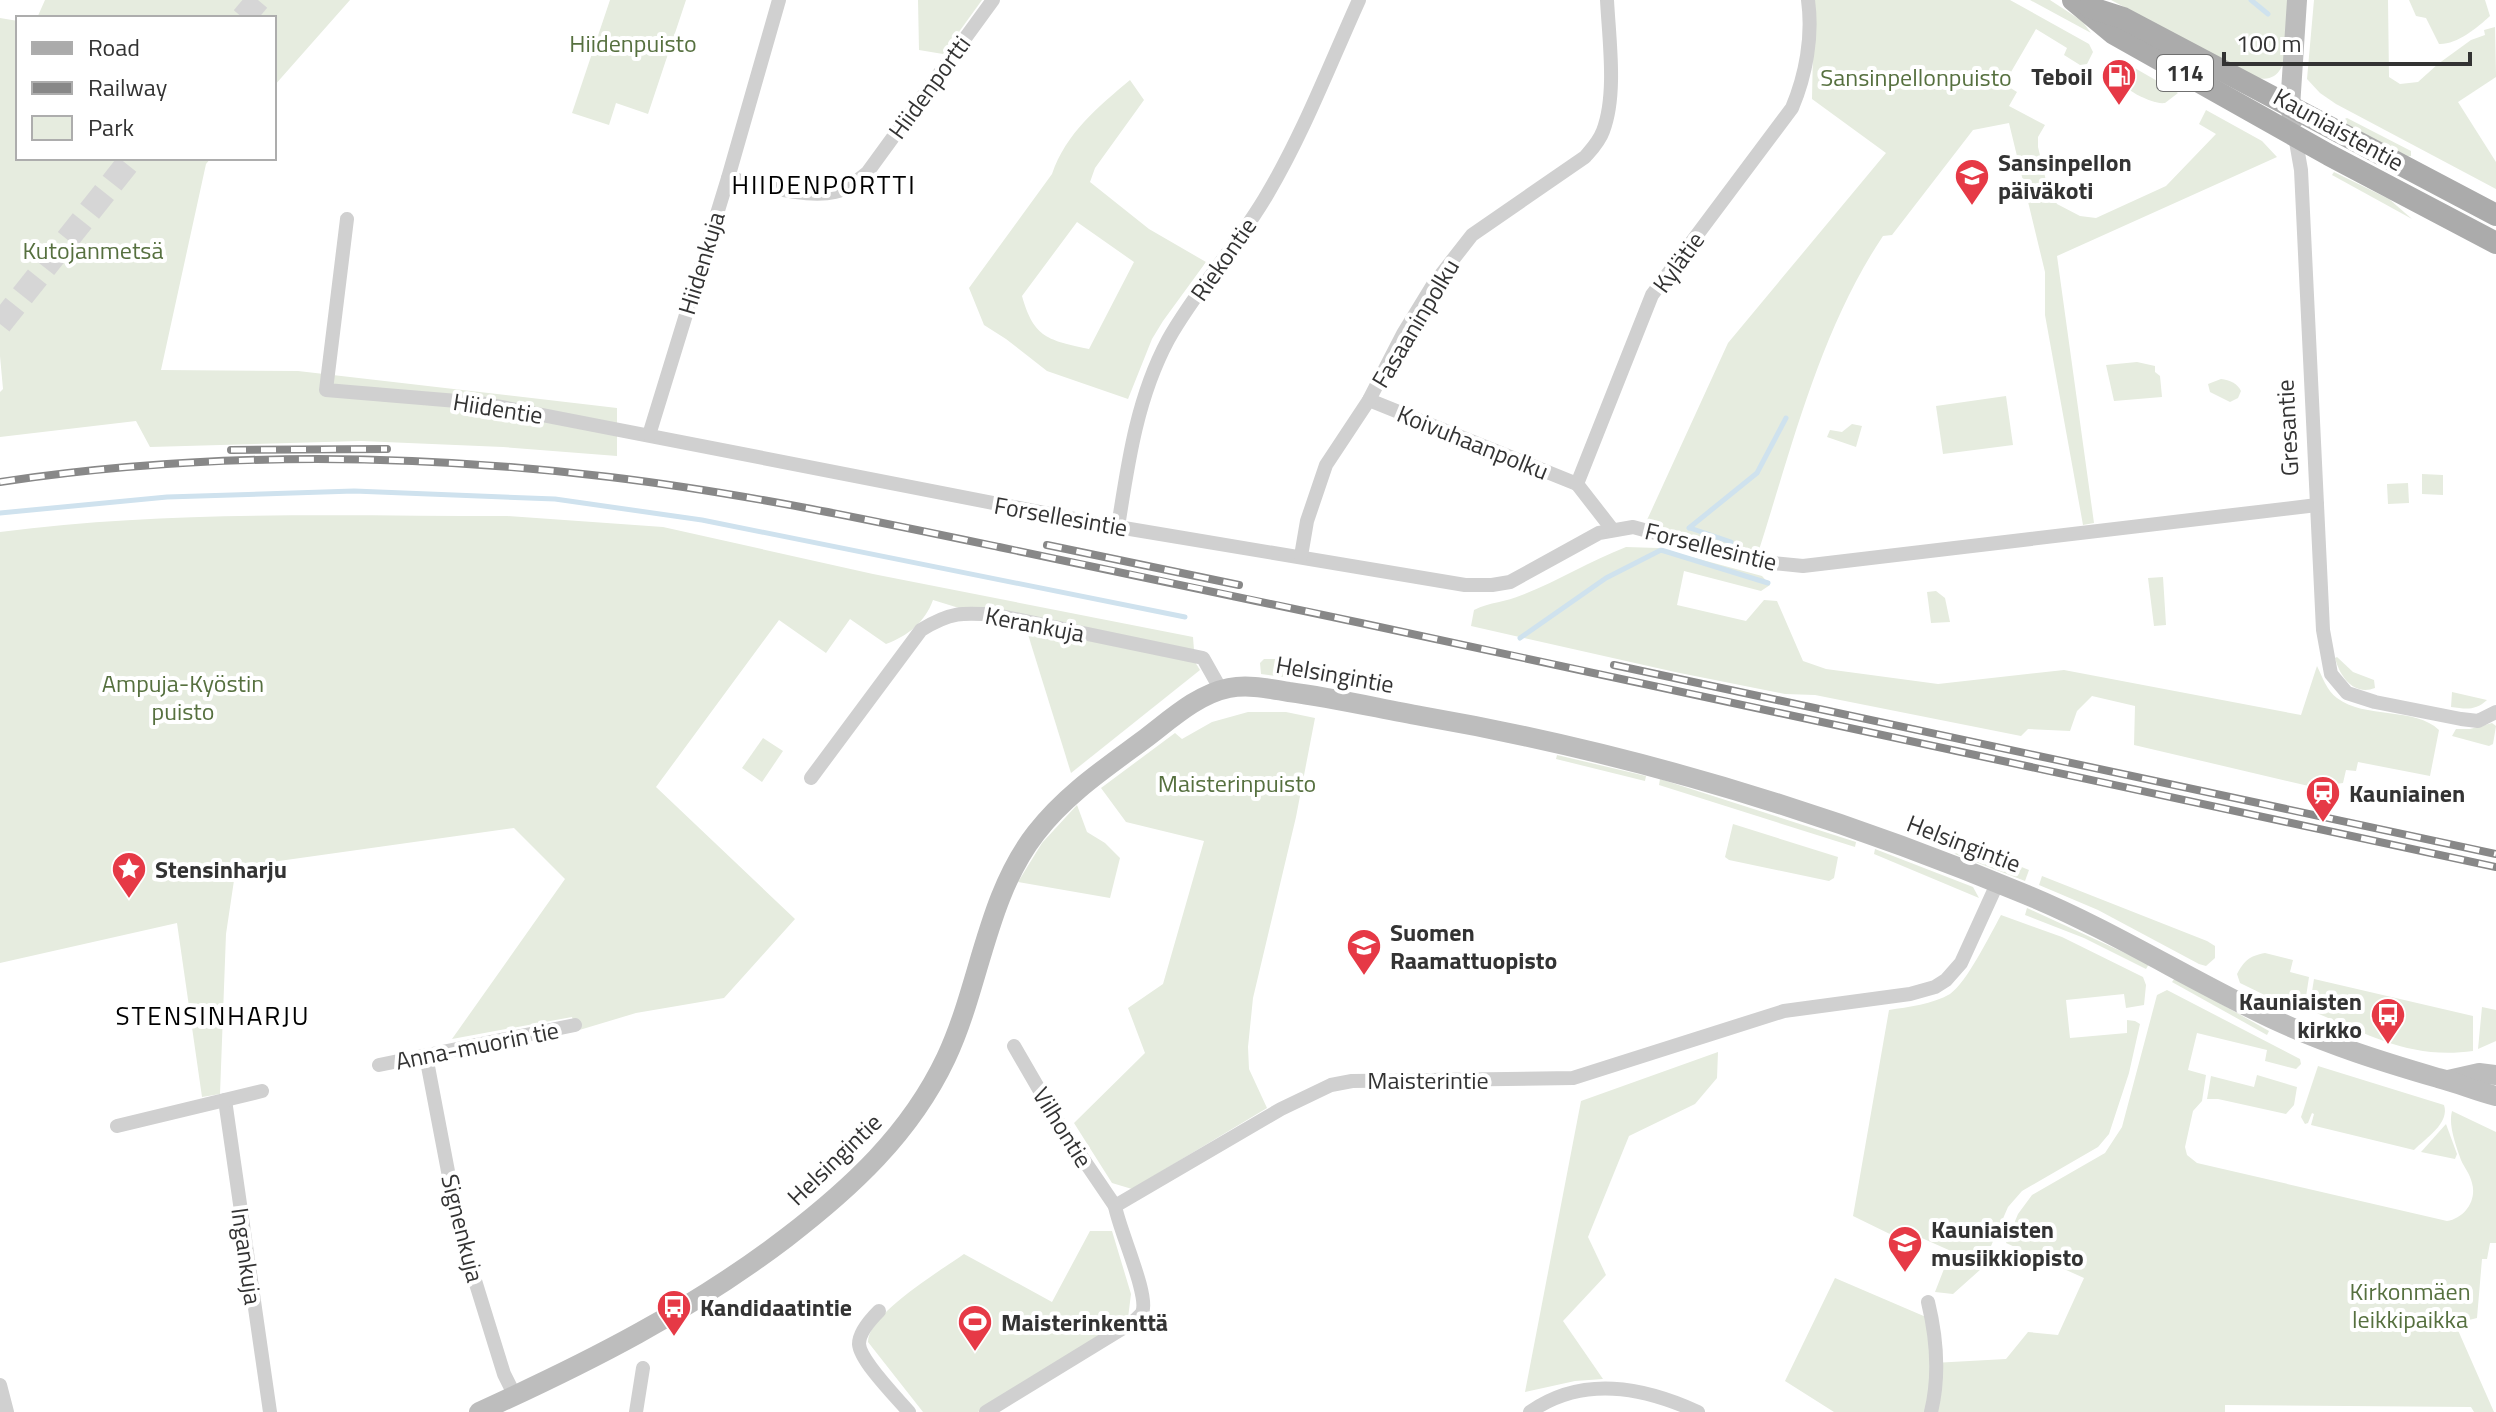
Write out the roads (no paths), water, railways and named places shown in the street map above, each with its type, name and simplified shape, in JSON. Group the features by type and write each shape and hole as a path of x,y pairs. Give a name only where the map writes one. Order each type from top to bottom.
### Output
{"main road":[{"name":"Gresantie","path":"2295,136 2290,107 2297,0"},
{"name":"Kauniaistentie","path":"2077,2 2123,18 2496,215"},
{"name":"Kauniaistentie","path":"2077,2 2114,34 2295,136 2496,243"},
{"name":"Helsingintie","path":"479,1412 597,1356 692,1305 828,1206 873,1163 908,1123 948,1053 999,907 1024,850 1064,802 1090,779 1178,714 1205,696 1221,690 1254,687 1324,697 1569,745 1772,801 1846,826 2073,916 2277,1021 2373,1059 2496,1096"},
{"name":"Helsingintie","path":"2448,1080 2479,1073 2496,1075"}],"street":[{"name":"Hiidenkuja","path":"649,435 779,0"},
{"name":"Hiidenportti","path":"728,178 819,195 838,192 852,185 867,173 993,0"},
{"name":"Riekontie","path":"1118,527 1138,413 1152,373 1169,338 1194,299 1268,195 1359,0"},
{"name":"Fasaaninpolku","path":"1301,556 1307,521 1326,465 1369,400 1433,285 1472,235 1585,157 1596,144 1603,131 1610,98 1607,0"},
{"name":"Kylätie","path":"1577,484 1652,295 1792,108 1803,82 1806,65 1808,0"},
{"name":"Gresantie","path":"2295,136 2301,170 2323,630 2331,674 2347,693 2361,699 2478,721 2496,712"},
{"name":"Hiidentie","path":"347,219 326,390 481,403 837,474"},
{"name":"Koivuhaanpolku","path":"1369,400 1577,484"},
{"name":"Forsellesintie","path":"837,474 1118,527 1465,585 1510,582 1599,533 1633,527 1762,562 1803,566 2317,505"},
{"path":"1577,484 1612,529"},
{"name":"Kerankuja","path":"811,778 921,630 941,618 962,612 996,615 1203,658 1221,690"},
{"name":"Maisterintie","path":"1115,1206 1281,1109 1331,1085 1352,1081 1573,1078 1784,1011 1910,994 1935,987 1961,963 1997,884"},
{"name":"Anna-muorin tie","path":"379,1065 575,1025"},
{"name":"Vilhontie","path":"1014,1046 1058,1122 1115,1206"},
{"name":"Signenkuja","path":"426,1056 459,1229 504,1374 515,1396"},
{"path":"117,1126 262,1091"},
{"name":"Ingankuja","path":"225,1100 270,1412"},
{"path":"986,1412 1133,1322 1143,1312 1143,1291 1118,1225 1115,1206"},
{"path":"1928,1302 1937,1364 1931,1412"},
{"path":"879,1311 864,1330 859,1343 864,1356 909,1412"},
{"path":"636,1412 643,1368"},
{"path":"0,1385 7,1412"},
{"path":"1530,1412 1576,1389 1606,1389 1635,1391 1698,1412"}],"waterway":[{"path":"2251,0 2268,14"},
{"path":"1689,528 1757,473 1786,418"},
{"path":"0,513 167,497 354,491 555,499 702,520 1185,617"},
{"path":"1690,528 1731,542"},
{"path":"1520,638 1606,578 1661,550 1768,583"}],"tunnel":[{"path":"245,16 258,0"},
{"path":"0,324 130,160"}],"railway":[{"path":"231,450 387,449"},
{"path":"0,482 152,465 305,459 458,463 534,469 708,491 854,517 1226,594 2496,867"},
{"path":"1047,545 1239,585"},
{"path":"1614,665 2496,854"}],"place":[{"name":"Teboil","path":"2119,107"},
{"name":"Sansinpellon päiväkoti","path":"1972,207"},
{"name":"Kauniainen","path":"2323,824"},
{"name":"Stensinharju","path":"129,900"},
{"name":"Suomen Raamattuopisto","path":"1364,977"},
{"name":"Kauniaisten kirkko","path":"2388,1046"},
{"name":"Kauniaisten musiikkiopisto","path":"1905,1274"},
{"name":"Kandidaatintie","path":"674,1338"},
{"name":"Maisterinkenttä","path":"975,1353"}],"district":[{"name":"HIIDENPORTTI","path":"824,184"},
{"name":"STENSINHARJU","path":"213,1015"}],"park label":[{"name":"Hiidenpuisto","path":"633,43"},
{"name":"Sansinpellonpuisto","path":"1916,77"},
{"name":"Kutojanmetsä","path":"93,250"},
{"name":"Ampuja-Kyöstin puisto","path":"183,697"},
{"name":"Maisterinpuisto","path":"1237,783"},
{"name":"Kirkonmäen leikkipaikka","path":"2410,1305"}]}
